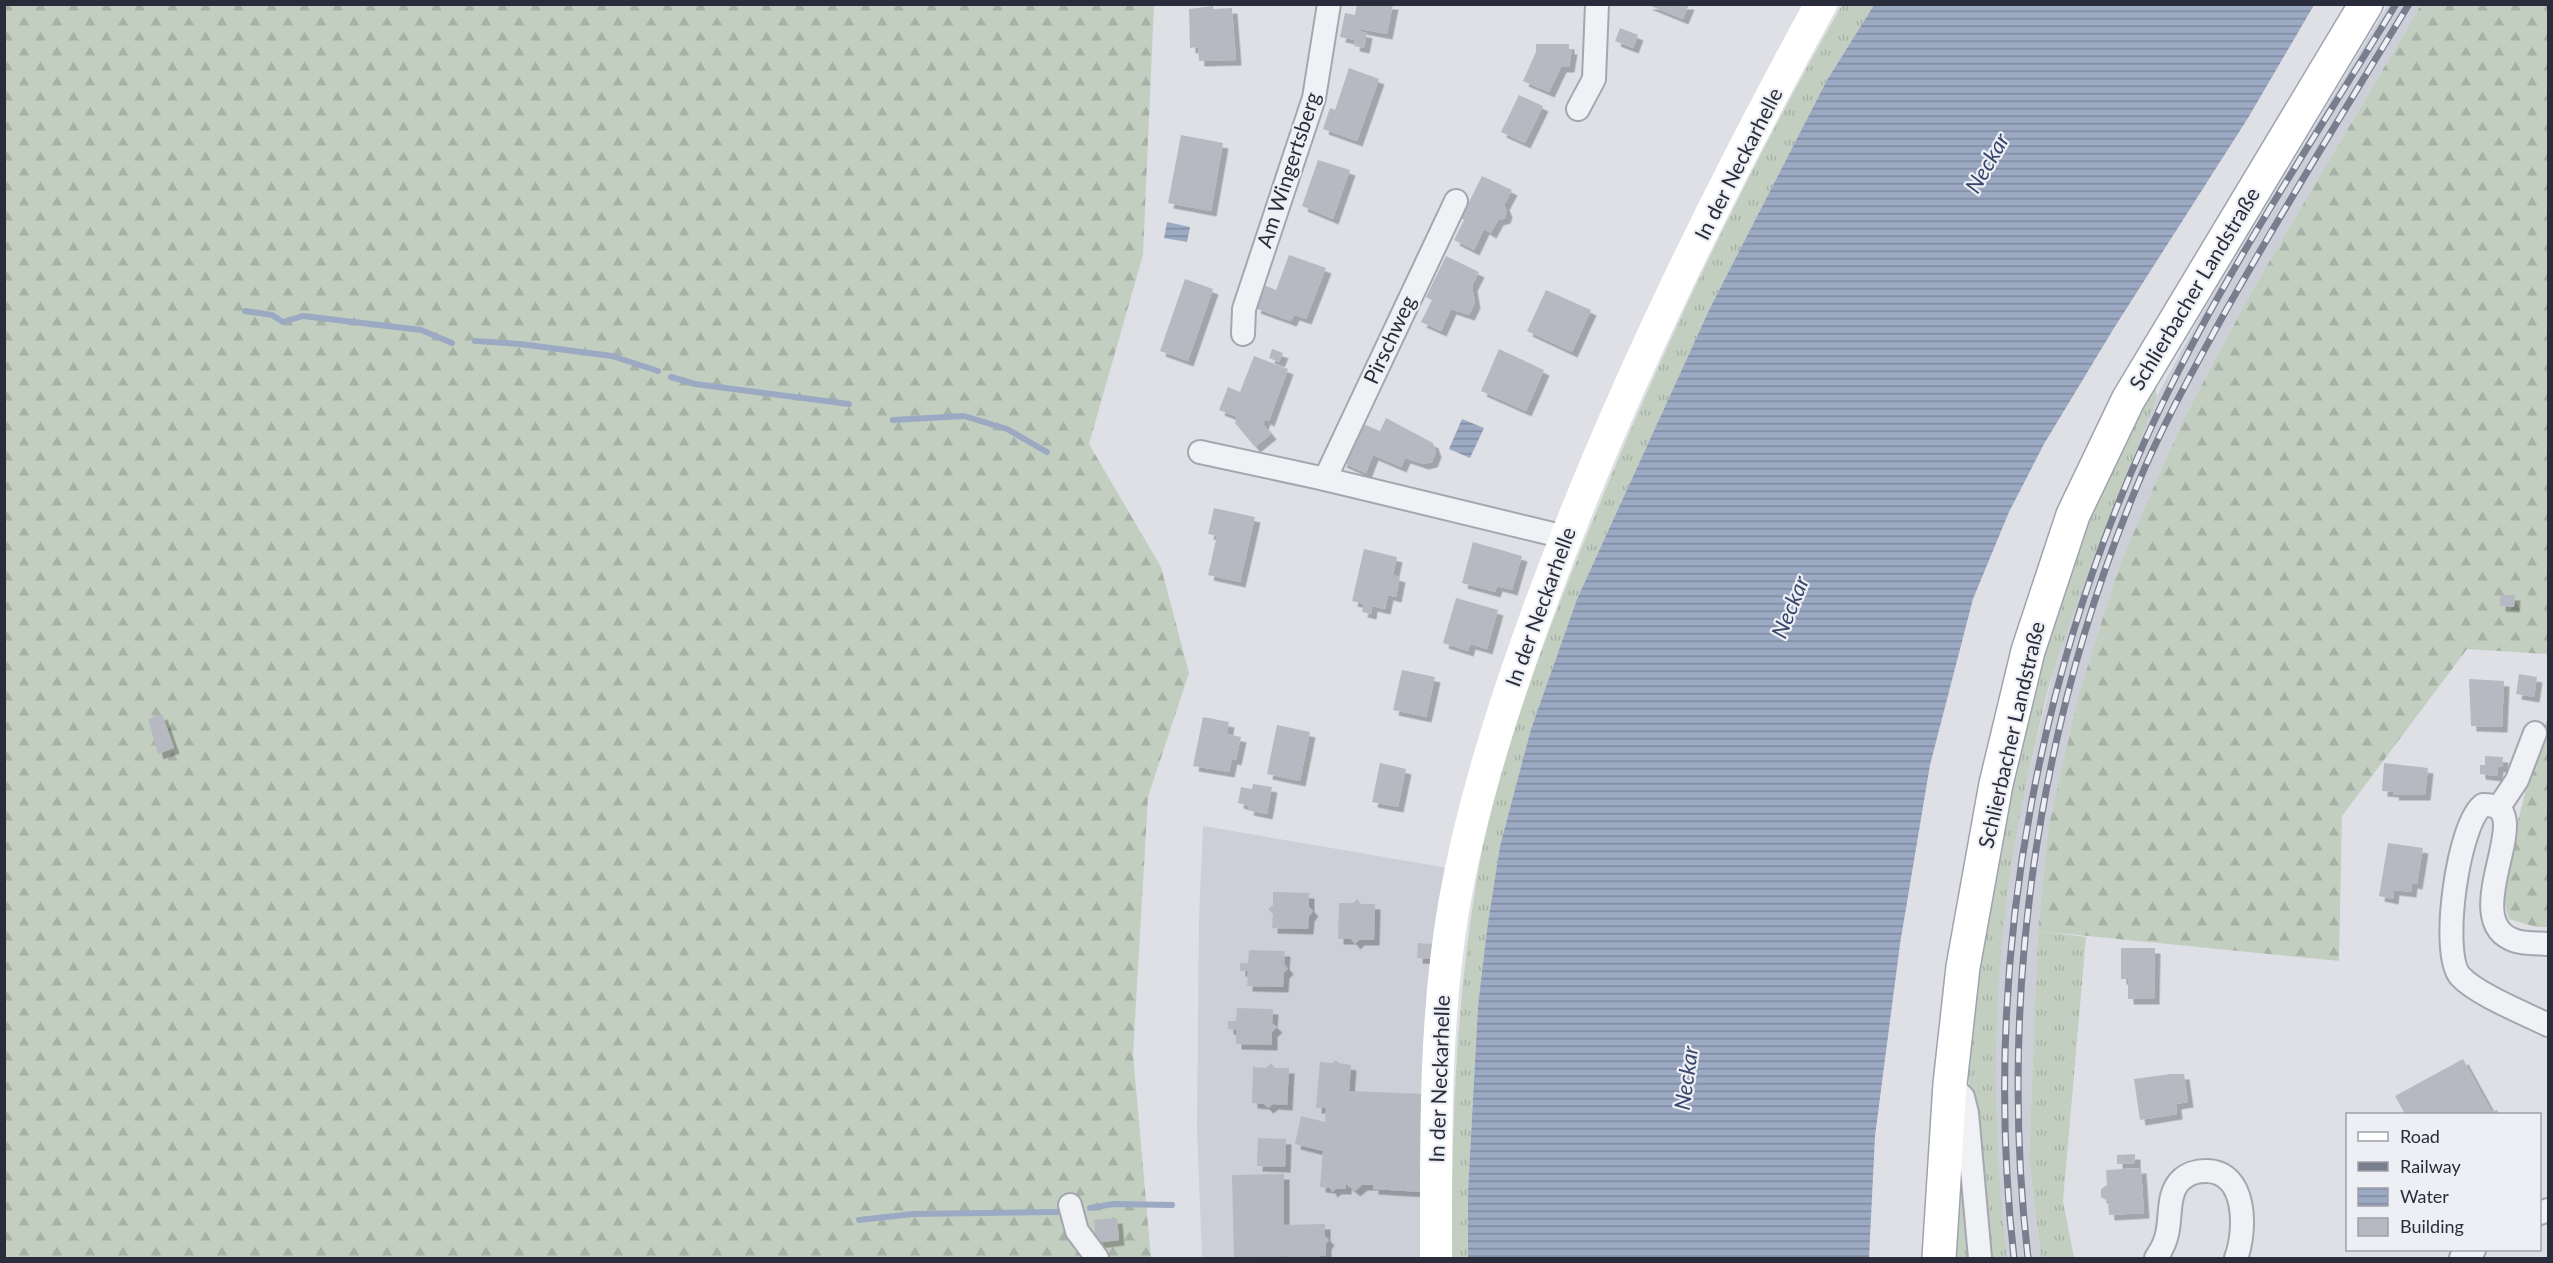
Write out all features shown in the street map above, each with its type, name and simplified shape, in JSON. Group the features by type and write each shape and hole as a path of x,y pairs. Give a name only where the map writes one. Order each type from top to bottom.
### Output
{"main road":[{"name":"Schlierbacher Landstraße","path":"1939,1258 1950,1084 1963,967 1996,784 2028,651 2073,515 2128,400 2366,4"},
{"name":"In der Neckarhelle","path":"1436,1258 1436,1147 1441,1015 1453,909 1462,862 1518,666 1565,537 1623,400 1690,258 1820,5"}],"street":[{"name":"Am Wingertsberg","path":"1243,334 1244,309 1314,98 1329,4"},
{"path":"1578,109 1594,79 1597,4"},
{"name":"Pirschweg","path":"1325,479 1456,201"},
{"path":"1200,452 1325,479 1565,537"},
{"path":"2499,807 2517,780 2535,733"},
{"path":"2548,944 2515,940 2504,933 2495,920 2492,904 2495,869 2507,825 2504,812 2499,807 2483,805 2476,810 2467,829 2452,918 2453,960 2461,977 2473,986 2548,1025"},
{"path":"1950,1084 1963,1097 1967,1113 1980,1258"},
{"path":"2156,1258 2166,1240 2175,1187 2187,1175 2208,1171 2225,1177 2238,1198 2243,1223 2236,1258"},
{"path":"1070,1205 1077,1231 1097,1258"}],"shaded area":[{"path":"2388,5 2421,5 2253,289 2184,418 2120,564 2079,693 2048,829 2038,931 2029,1159 2041,1258 2007,1258 1997,1174 1995,1032 2002,922 2019,813 2052,677 2090,558 2157,396 2204,310"},
{"path":"1203,826 1448,868 1423,1258 1202,1258 1197,1126 1199,918"}],"green space":[{"path":"5,5 1154,5 1143,255 1089,444 1161,567 1189,673 1148,797 1133,1054 1151,1258 5,1258"},
{"path":"1842,5 1874,5 1827,80 1710,308 1577,599 1531,729 1500,846 1478,1006 1468,1191 1468,1258 1452,1258 1454,1115 1464,973 1477,878 1496,790 1509,747 1554,619 1615,467 1674,332 1738,199"},
{"path":"2421,5 2548,5 2548,654 2467,649 2342,816 2339,961 2038,931 2048,829 2079,693 2120,564 2184,418 2253,289"},
{"path":"2154,382 2157,396 2090,570 2049,685 2020,813 2002,940 1996,1066 1997,1130 2007,1258 1989,1258 1977,1130 1965,1058 1972,991 2023,715 2070,564 2110,468"},
{"path":"2548,716 2548,927 2536,927 2509,919 2503,895 2512,844 2535,754"},
{"path":"2038,931 2086,937 2063,1201 2074,1258 2041,1258 2029,1159"},
{"path":"1963,1164 1970,1258 1952,1258 1956,1169"}],"water":[{"name":"Neckar","path":"1874,5 2314,5 2248,118 2114,328 2044,444 2009,512 1973,599 1930,765 1900,944 1875,1136 1869,1258 1468,1258 1468,1191 1478,1006 1487,930 1500,846 1531,729 1577,599 1710,308 1827,80"},
{"path":"1167,222 1190,227 1187,242 1164,238"},
{"path":"1462,419 1484,428 1470,458 1449,449"}],"building":[{"path":"1357,4 1393,4 1387,34 1360,29 1359,31 1367,33 1364,48 1354,46 1355,40 1340,37 1345,13 1355,15"},
{"path":"1646,4 1689,4 1683,19"},
{"path":"1213,6 1213,9 1232,8 1236,60 1199,61 1198,47 1190,48 1189,9"},
{"path":"1620,28 1638,35 1633,48 1615,41"},
{"path":"1536,44 1569,44 1569,49 1572,49 1569,67 1561,67 1549,92 1523,81 1536,52"},
{"path":"1349,68 1379,79 1357,141 1323,129 1330,108 1335,110"},
{"path":"1519,95 1543,106 1525,143 1501,132"},
{"path":"1181,135 1223,143 1211,211 1168,203"},
{"path":"1318,160 1350,170 1333,219 1302,206"},
{"path":"1482,176 1512,190 1504,205 1507,212 1505,218 1498,220 1491,233 1484,229 1474,250 1454,240 1464,220 1461,218"},
{"path":"1289,255 1326,268 1306,319 1294,315 1291,321 1255,308 1264,285 1276,290"},
{"path":"1446,256 1479,272 1472,286 1475,303 1469,315 1451,309 1441,331 1421,322 1432,300 1426,297"},
{"path":"1185,279 1213,289 1188,361 1160,351"},
{"path":"1546,290 1591,310 1572,352 1527,331"},
{"path":"1272,349 1283,353 1279,362 1269,358"},
{"path":"1499,349 1544,370 1526,411 1481,391"},
{"path":"1254,356 1288,369 1269,421 1265,419 1263,424 1271,434 1255,447 1235,423 1237,417 1219,410 1228,387 1240,392"},
{"path":"1386,418 1433,443 1436,452 1432,462 1423,464 1405,458 1401,467 1373,455 1366,473 1341,462 1359,422 1380,431"},
{"path":"1214,508 1255,517 1240,582 1208,575 1217,536 1208,534"},
{"path":"1473,542 1522,556 1512,590 1497,586 1495,592 1462,583"},
{"path":"1364,549 1397,557 1393,575 1400,577 1396,597 1388,595 1385,609 1372,606 1371,614 1362,612 1364,604 1352,601"},
{"path":"2500,595 2515,595 2514,607 2500,606"},
{"path":"1456,598 1498,610 1487,649 1470,644 1468,651 1443,643"},
{"path":"1402,670 1435,677 1426,717 1393,710"},
{"path":"2519,674 2537,677 2534,697 2516,694"},
{"path":"2469,679 2504,681 2502,727 2471,726"},
{"path":"162,714 174,748 158,754 148,719"},
{"path":"1203,717 1229,722 1227,734 1241,737 1236,760 1232,759 1229,772 1193,766"},
{"path":"1277,725 1310,732 1300,781 1267,774"},
{"path":"2485,756 2503,757 2502,767 2498,767 2497,776 2480,774 2480,765 2485,765"},
{"path":"1380,763 1406,769 1398,807 1372,802"},
{"path":"2384,763 2428,768 2425,795 2393,795 2394,792 2382,791"},
{"path":"1253,784 1272,787 1267,814 1248,810 1249,806 1238,803 1241,787 1252,789"},
{"path":"2388,843 2423,848 2417,884 2412,883 2411,892 2394,890 2393,899 2379,896"},
{"path":"1273,892 1309,893 1309,907 1313,911 1309,916 1308,929 1272,928 1273,914 1268,909 1273,905"},
{"path":"1357,899 1361,904 1375,904 1374,940 1359,940 1355,944 1351,939 1338,939 1339,903 1353,903"},
{"path":"1418,943 1433,944 1432,959 1417,958"},
{"path":"2121,948 2155,948 2154,999 2128,999 2128,979 2121,979"},
{"path":"1249,950 1285,951 1284,964 1288,969 1284,973 1283,987 1247,986 1248,971 1240,971 1240,963 1248,963"},
{"path":"1237,1008 1273,1009 1272,1023 1277,1027 1272,1032 1272,1045 1236,1044 1236,1030 1228,1029 1228,1021 1236,1021"},
{"path":"2463,1059 2492,1112 2497,1110 2499,1113 2404,1113 2395,1096"},
{"path":"1336,1060 1339,1063 1351,1065 1349,1091 1425,1094 1421,1192 1373,1189 1373,1185 1362,1185 1355,1191 1346,1184 1346,1189 1336,1189 1332,1192 1330,1188 1320,1187 1323,1151 1295,1144 1301,1116 1325,1122 1326,1108 1316,1108 1320,1062 1332,1063"},
{"path":"1271,1063 1275,1068 1289,1068 1287,1105 1273,1104 1268,1108 1264,1104 1252,1103 1253,1067 1266,1068"},
{"path":"2184,1074 2188,1102 2176,1104 2177,1114 2140,1120 2134,1079"},
{"path":"1258,1138 1286,1139 1285,1167 1257,1166"},
{"path":"2135,1154 2135,1163 2117,1164 2117,1155"},
{"path":"2141,1168 2144,1213 2109,1215 2108,1201 2101,1197 2101,1189 2107,1185 2106,1170"},
{"path":"1284,1174 1284,1225 1325,1224 1325,1236 1329,1240 1326,1244 1326,1255 1320,1258 1287,1258 1287,1256 1234,1258 1232,1175"},
{"path":"1117,1218 1119,1240 1096,1243 1094,1220"}],"waterway":[{"path":"245,311 272,315 283,322 303,316 421,330 452,343"},
{"path":"475,341 520,344 612,356 658,371"},
{"path":"671,377 695,384 849,404"},
{"path":"893,420 964,416 1007,429 1047,452"},
{"path":"1090,1208 1113,1204 1172,1205"},
{"path":"859,1220 913,1214 1058,1212"}],"railway":[{"path":"2014,1258 2006,1144 2006,1030 2015,916 2032,802 2057,691 2090,581 2131,474 2179,370 2257,231 2396,4"},
{"path":"2028,1258 2020,1160 2018,1062 2023,963 2034,865 2051,768 2074,672 2102,578 2146,465 2186,383 2265,242 2409,4"}]}
